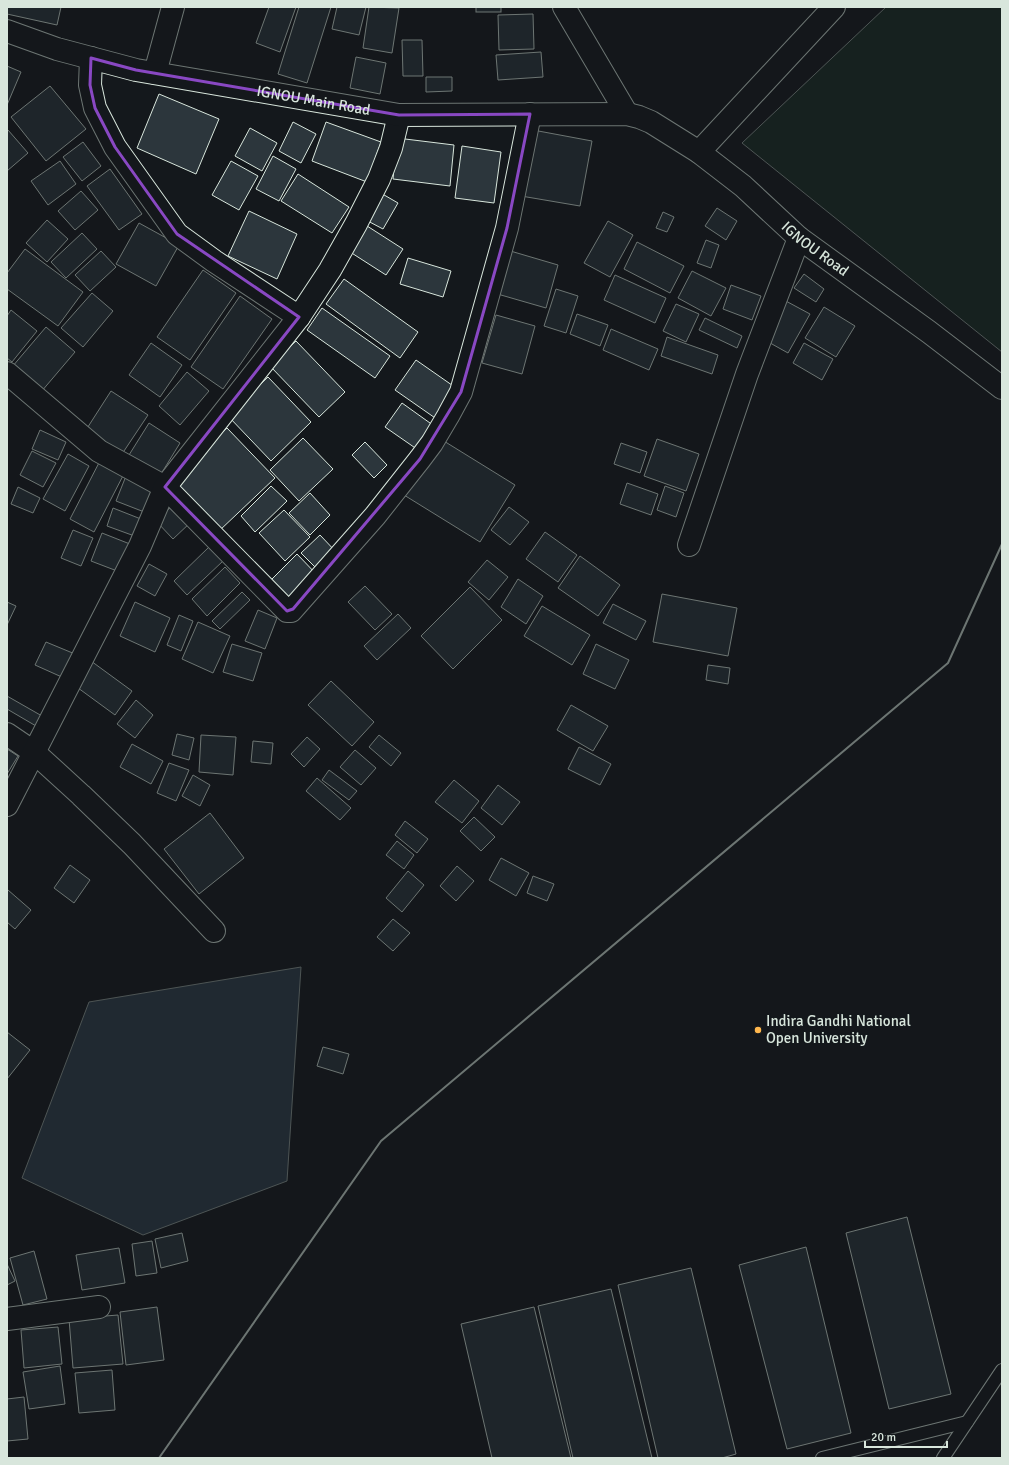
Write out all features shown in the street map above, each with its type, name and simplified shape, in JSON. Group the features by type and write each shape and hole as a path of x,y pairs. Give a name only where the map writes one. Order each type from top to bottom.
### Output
{"street":[{"path":"155,73 173,7"},
{"path":"564,7 627,114"},
{"path":"699,152 834,7"},
{"name":"IGNOU Main Road","path":"7,31 57,50 136,70 399,115 627,114"},
{"path":"91,58 90,85 95,108 115,147 177,234 214,261 299,316"},
{"path":"7,373 99,451 165,487 287,611 293,609 375,516 420,459 432,443 461,392 507,228 530,114"},
{"name":"IGNOU Road","path":"627,114 651,122 699,152 743,186 799,238 1002,388"},
{"path":"7,805 140,546 165,487 299,316 330,270 379,179 391,148 399,115"},
{"path":"689,545 747,374 799,238"},
{"path":"7,734 35,753 81,795 132,844 214,931"},
{"path":"7,1319 99,1307"}],"lane":[{"path":"943,1458 1002,1370"},
{"path":"822,1458 967,1422"}],"highlighted area":[{"path":"91,58 136,70 399,115 530,114 507,228 461,392 420,459 293,609 287,611 165,487 299,317 177,234 115,147 95,108 90,85"}],"green space":[{"path":"886,7 1002,7 1002,352 742,143"}],"water":[{"path":"301,967 287,1181 143,1235 22,1178 89,1002"}],"building":[{"path":"7,7 61,7 57,25 7,14"},
{"path":"269,7 296,7 280,52 256,43"},
{"path":"299,7 331,7 307,83 278,74"},
{"path":"337,7 366,7 359,35 332,29"},
{"path":"369,7 399,8 392,53 363,48"},
{"path":"476,7 501,7 501,12 476,12"},
{"path":"533,14 534,49 499,50 498,15"},
{"path":"402,40 422,40 423,76 403,76"},
{"path":"541,52 543,77 498,80 496,55"},
{"path":"356,57 386,63 380,94 350,88"},
{"path":"7,66 21,72 7,105"},
{"path":"426,77 452,77 452,91 426,92"},
{"path":"50,86 86,129 46,161 11,117"},
{"path":"159,94 219,119 196,174 137,148"},
{"path":"293,122 316,134 301,163 279,151"},
{"path":"326,122 381,142 367,182 312,161"},
{"path":"250,128 277,143 262,171 235,156"},
{"path":"8,130 28,153 7,171 7,131"},
{"path":"533,130 592,141 580,206 521,196"},
{"path":"397,138 454,145 450,186 393,179"},
{"path":"83,142 101,166 82,181 63,157"},
{"path":"462,146 501,152 494,203 455,198"},
{"path":"273,156 296,169 279,201 256,189"},
{"path":"60,161 76,184 48,205 31,181"},
{"path":"231,161 258,176 239,210 212,195"},
{"path":"110,169 142,214 119,230 87,186"},
{"path":"298,174 349,207 332,233 281,201"},
{"path":"81,191 98,210 75,230 58,211"},
{"path":"379,192 398,203 383,229 364,219"},
{"path":"717,208 737,221 726,240 705,226"},
{"path":"249,211 297,234 277,279 228,256"},
{"path":"663,212 674,217 667,232 656,228"},
{"path":"47,220 68,239 47,262 26,243"},
{"path":"608,221 633,235 610,277 584,263"},
{"path":"139,223 179,245 156,286 116,264"},
{"path":"364,224 403,249 386,275 347,250"},
{"path":"82,233 97,249 66,278 51,262"},
{"path":"706,240 719,245 711,268 697,263"},
{"path":"637,242 684,266 670,293 624,269"},
{"path":"25,249 83,292 58,326 7,289 7,273"},
{"path":"507,250 558,265 546,308 494,293"},
{"path":"101,251 116,267 90,291 75,275"},
{"path":"408,258 451,271 443,297 400,284"},
{"path":"203,270 236,293 190,360 157,337"},
{"path":"692,271 726,288 711,316 678,298"},
{"path":"804,274 824,289 816,302 794,288"},
{"path":"615,275 666,298 655,323 604,300"},
{"path":"344,279 418,332 400,358 326,304"},
{"path":"731,285 761,296 752,320 723,309"},
{"path":"556,289 578,296 566,333 544,326"},
{"path":"92,293 113,311 83,347 61,328"},
{"path":"240,296 272,319 223,389 191,367"},
{"path":"784,300 810,314 788,353 763,339"},
{"path":"676,304 699,314 686,342 663,331"},
{"path":"824,307 855,326 836,357 805,338"},
{"path":"322,308 390,356 375,378 307,330"},
{"path":"11,310 37,331 12,362 7,358 7,316"},
{"path":"577,314 608,325 600,346 570,334"},
{"path":"496,315 535,326 522,374 482,363"},
{"path":"705,318 742,336 737,348 699,330"},
{"path":"46,327 75,352 41,392 12,367"},
{"path":"611,329 658,349 649,370 603,350"},
{"path":"667,337 718,355 712,374 661,356"},
{"path":"296,341 345,392 319,417 270,366"},
{"path":"151,343 182,365 160,397 129,375"},
{"path":"804,343 833,359 822,380 793,363"},
{"path":"416,360 459,390 438,420 395,390"},
{"path":"187,372 209,391 180,425 159,406"},
{"path":"268,377 311,422 271,461 228,416"},
{"path":"111,391 148,415 120,457 84,433"},
{"path":"402,403 437,428 421,452 385,427"},
{"path":"149,423 180,443 161,474 129,455"},
{"path":"227,428 275,478 219,531 171,481"},
{"path":"40,430 66,442 58,460 32,449"},
{"path":"303,438 333,469 299,501 270,470"},
{"path":"439,438 515,485 480,542 404,495"},
{"path":"657,439 699,454 686,491 644,476"},
{"path":"365,442 387,465 374,478 352,455"},
{"path":"621,443 647,452 640,473 614,464"},
{"path":"32,451 56,463 43,487 20,475"},
{"path":"68,454 89,466 65,511 43,499"},
{"path":"103,455 127,468 94,532 70,519"},
{"path":"126,476 161,489 152,515 116,501"},
{"path":"627,483 658,494 651,515 620,504"},
{"path":"271,486 287,501 255,532 241,516"},
{"path":"665,486 684,493 676,517 657,510"},
{"path":"18,487 40,498 33,513 11,504"},
{"path":"310,493 330,515 310,535 289,513"},
{"path":"174,504 191,522 173,539 156,521"},
{"path":"509,507 529,522 510,545 491,530"},
{"path":"113,508 146,521 140,538 107,526"},
{"path":"284,510 310,537 285,561 259,533"},
{"path":"73,530 93,538 81,566 61,558"},
{"path":"545,532 577,555 558,582 526,559"},
{"path":"102,533 135,546 125,574 91,561"},
{"path":"320,535 338,554 320,572 301,553"},
{"path":"209,547 223,561 187,595 174,581"},
{"path":"297,554 319,577 286,606 267,584"},
{"path":"580,556 620,585 598,616 558,588"},
{"path":"487,560 508,577 489,600 468,582"},
{"path":"149,564 167,574 155,596 137,586"},
{"path":"225,567 240,583 207,616 192,599"},
{"path":"518,579 543,596 526,624 501,607"},
{"path":"365,586 392,614 375,630 348,602"},
{"path":"470,587 502,620 453,669 421,636"},
{"path":"242,592 250,600 220,629 212,621"},
{"path":"662,594 737,608 728,656 653,642"},
{"path":"7,602 16,606 7,625"},
{"path":"135,602 170,618 155,652 120,636"},
{"path":"613,604 646,621 636,640 603,623"},
{"path":"542,606 590,635 572,665 524,636"},
{"path":"258,610 277,618 265,649 245,641"},
{"path":"398,614 411,628 377,660 364,646"},
{"path":"179,615 193,621 181,651 167,645"},
{"path":"198,622 230,636 213,673 182,659"},
{"path":"46,642 75,654 64,678 35,665"},
{"path":"232,644 262,653 253,681 223,672"},
{"path":"596,644 629,660 615,689 583,674"},
{"path":"91,661 132,691 115,715 74,685"},
{"path":"708,665 730,668 728,684 706,680"},
{"path":"331,681 374,722 352,746 308,705"},
{"path":"7,696 42,716 36,726 7,709"},
{"path":"136,700 153,715 135,738 117,724"},
{"path":"571,705 608,726 593,751 557,730"},
{"path":"177,734 194,738 189,760 172,755"},
{"path":"201,735 236,737 233,775 199,772"},
{"path":"379,735 401,753 391,766 369,747"},
{"path":"307,737 320,749 304,767 291,754"},
{"path":"253,741 273,743 271,764 251,762"},
{"path":"132,744 163,761 151,784 120,767"},
{"path":"579,747 611,764 600,785 568,769"},
{"path":"7,749 18,756 7,774"},
{"path":"355,750 376,768 361,785 340,767"},
{"path":"169,763 189,770 176,801 157,793"},
{"path":"329,770 357,791 349,800 322,780"},
{"path":"193,775 210,785 200,806 182,796"},
{"path":"317,778 351,808 340,820 306,791"},
{"path":"454,780 479,801 462,823 435,802"},
{"path":"498,785 520,802 502,825 481,808"},
{"path":"210,813 244,858 199,894 164,849"},
{"path":"474,817 495,837 481,851 460,831"},
{"path":"405,821 428,839 417,853 395,835"},
{"path":"397,841 414,855 404,869 386,855"},
{"path":"501,858 529,873 516,896 489,880"},
{"path":"70,865 90,880 74,903 54,888"},
{"path":"457,866 474,881 456,901 440,886"},
{"path":"408,871 424,885 402,912 386,898"},
{"path":"533,876 554,884 547,901 527,893"},
{"path":"8,890 31,910 15,929 7,922"},
{"path":"393,919 410,933 393,951 377,937"},
{"path":"7,1032 30,1050 7,1079"},
{"path":"323,1047 349,1054 343,1074 317,1066"},
{"path":"907,1217 951,1394 889,1409 846,1233"},
{"path":"182,1233 188,1261 161,1268 155,1239"},
{"path":"152,1241 157,1273 136,1276 132,1244"},
{"path":"806,1247 851,1433 787,1449 739,1265"},
{"path":"119,1248 125,1283 82,1290 76,1255"},
{"path":"34,1251 47,1299 23,1305 10,1258"},
{"path":"7,1264 15,1281 7,1285"},
{"path":"691,1268 736,1454 722,1458 658,1458 618,1285"},
{"path":"611,1289 652,1458 573,1458 538,1306"},
{"path":"157,1307 164,1360 126,1365 120,1312"},
{"path":"534,1307 571,1458 492,1458 461,1324"},
{"path":"118,1315 123,1364 73,1368 69,1319"},
{"path":"58,1327 62,1364 24,1368 21,1330"},
{"path":"60,1366 65,1404 29,1409 23,1372"},
{"path":"112,1370 115,1410 79,1413 75,1373"},
{"path":"24,1397 28,1439 7,1441 7,1399"}],"wall":[{"path":"159,1458 381,1141 948,663 1002,544"}],"place":[{"name":"Indira Gandhi National Open University","path":"758,1030"}]}
